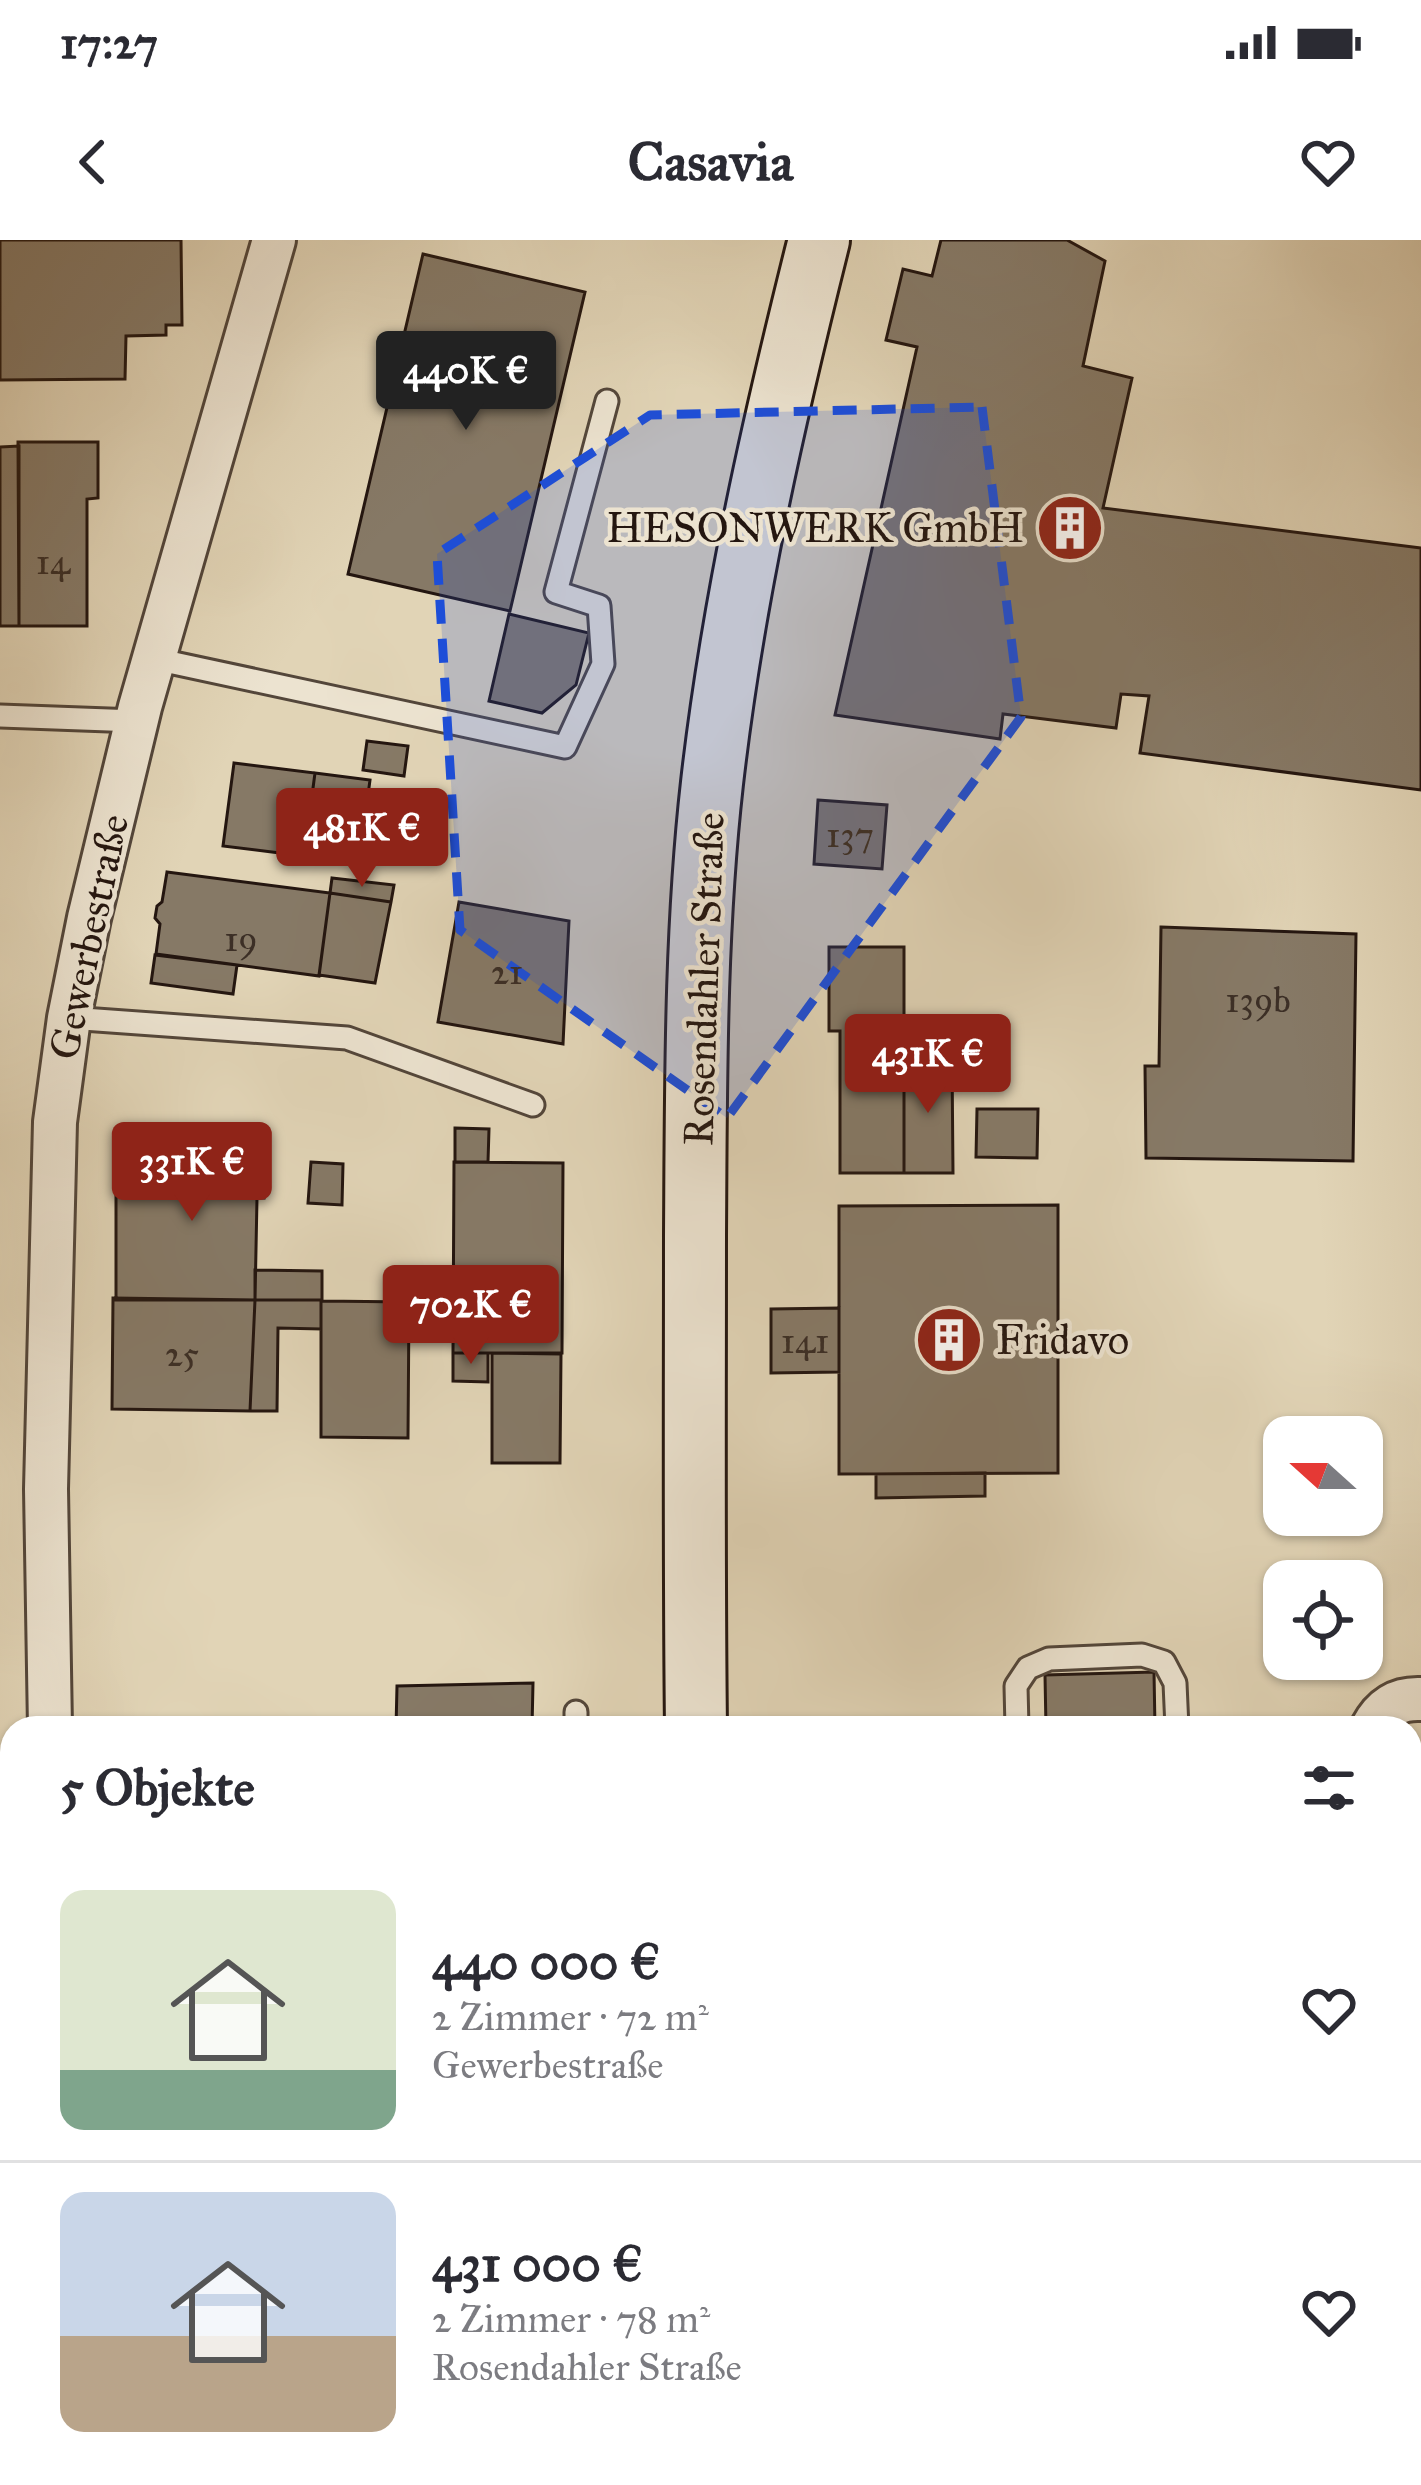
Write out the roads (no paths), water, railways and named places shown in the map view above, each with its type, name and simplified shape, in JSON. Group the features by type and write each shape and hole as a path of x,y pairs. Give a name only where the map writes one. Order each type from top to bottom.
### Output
{"main road":[{"name":"Rosendahler Straße","path":"696,1716 696,1080 712,782 752,525 819,240"}],"street":[{"name":"Gewerbestraße","path":"50,1716 46,1489 55,1122 69,1018 136,721 274,240"},
{"path":"1378,1716 1395,1702 1421,1699"}],"lane":[{"path":"155,659 565,747 603,664 599,606 556,592 607,400"},
{"path":"0,716 136,721"},
{"path":"69,1018 347,1038 533,1105"},
{"path":"1017,1716 1016,1685 1028,1668 1049,1659 1142,1655 1164,1662 1175,1683 1176,1716"}],"place":[{"name":"HESONWERK GmbH","path":"1070,528"},
{"name":"Fridavo","path":"949,1340"}]}
